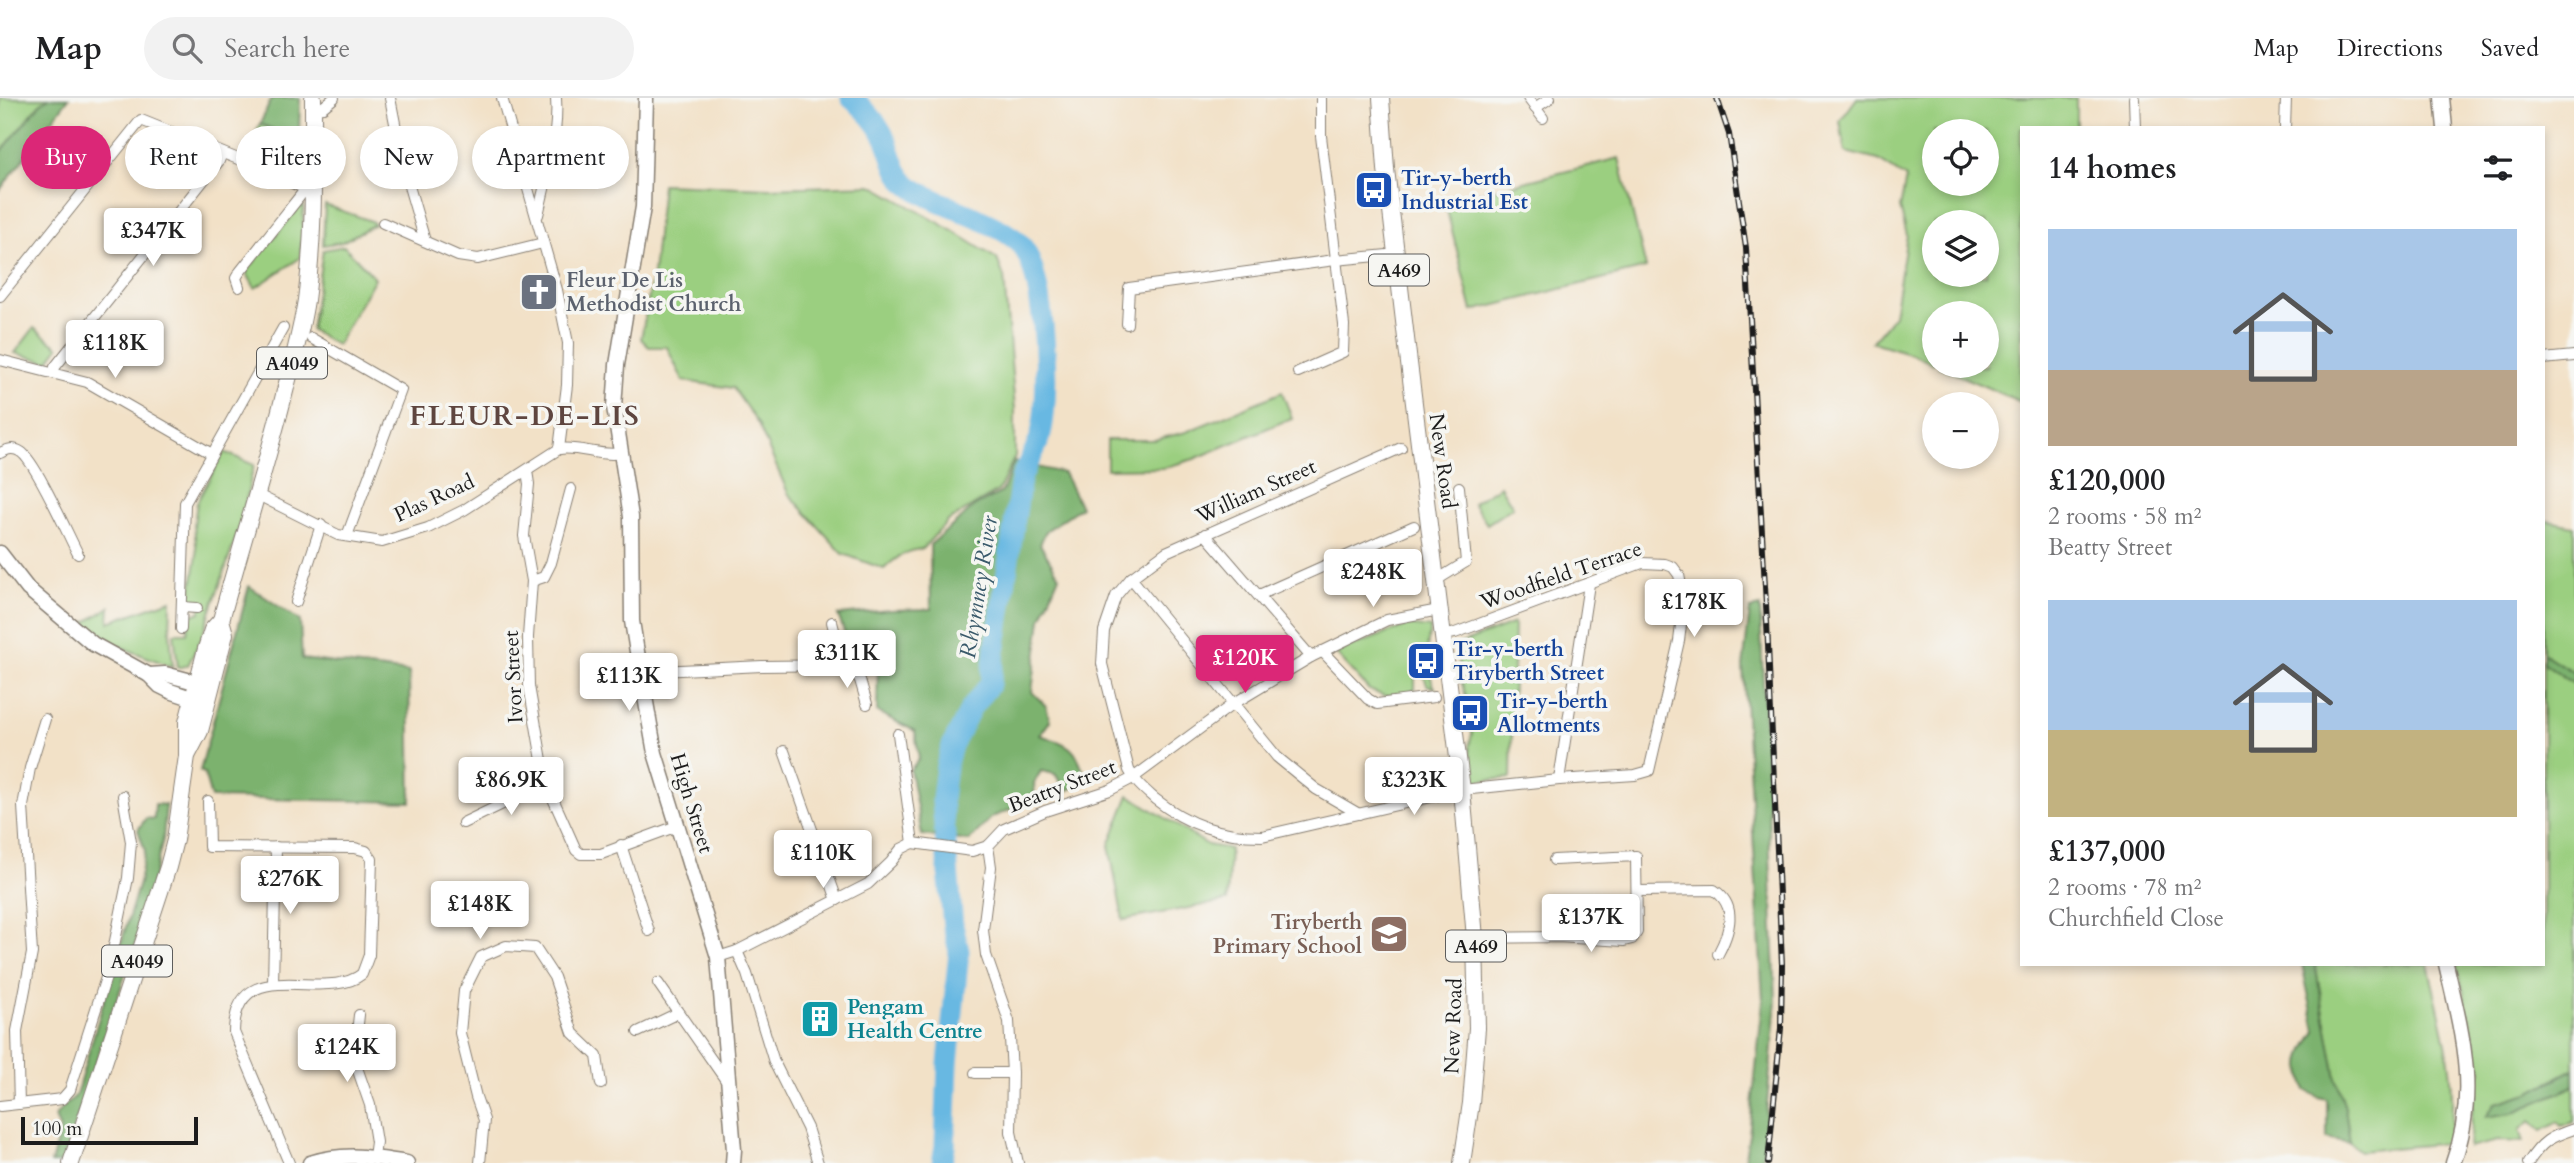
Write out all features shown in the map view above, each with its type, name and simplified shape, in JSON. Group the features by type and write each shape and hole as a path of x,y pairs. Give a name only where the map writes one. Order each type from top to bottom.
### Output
{"main road":[{"name":"High Street","path":"646,98 643,207 617,365 614,407 631,517 632,621 654,753 718,957 733,1163"},
{"name":"New Road","path":"1381,98 1386,169 1462,790 1475,939 1477,1028 1471,1104 1462,1163"},
{"path":"2442,98 2445,126"},
{"name":"A4049","path":"71,1163 168,867 175,839 187,756 200,732 202,693 225,634 221,620 258,495 305,304 312,250 309,190 313,103"},
{"path":"0,553 28,589 93,644 149,675 160,685 202,693"},
{"path":"2446,966 2465,1047 2468,1083 2465,1116 2453,1163"},
{"path":"310,1163 343,1156 374,1157 407,1163"}],"street":[{"path":"313,103 323,107 334,98"},
{"path":"390,98 404,169 425,241"},
{"path":"502,98 557,290 568,343 567,385 559,449 571,447 611,455 622,453"},
{"path":"537,218 557,111 555,98"},
{"path":"1298,372 1343,352 1344,326 1321,136 1321,98"},
{"path":"1528,98 1543,118"},
{"path":"1535,108 1550,98"},
{"path":"2134,98 2135,126"},
{"path":"2286,98 2286,126"},
{"path":"136,126 141,120 156,126"},
{"path":"0,296 125,140"},
{"path":"222,153 309,190 239,273 236,278 239,287"},
{"path":"54,373 55,367 197,189"},
{"path":"383,223 458,256 482,259 543,243"},
{"path":"1127,324 1129,288 1398,254"},
{"path":"181,629 186,503 283,328"},
{"path":"311,338 401,390 347,536"},
{"path":"2545,359 2574,356"},
{"path":"0,360 87,382 212,454"},
{"path":"0,453 8,448 18,450 26,456 51,498 78,554"},
{"name":"William Street","path":"1133,778 1102,664 1104,631 1116,596 1131,578 1166,552 1401,448"},
{"name":"Plas Road","path":"258,495 338,535 382,542 428,527 464,510 559,449"},
{"name":"Ivor Street","path":"527,471 529,484 524,536 531,581 529,687 546,783 576,850 581,854 601,854 677,826"},
{"path":"1435,582 1466,562 1459,487"},
{"path":"531,581 544,578 551,563 571,488"},
{"path":"296,602 321,525"},
{"path":"1259,595 1414,526"},
{"path":"1205,534 1311,657"},
{"name":"Woodfield Terrace","path":"1133,778 1178,815 1212,831 1236,836 1262,836 1462,790 1643,775 1649,771 1679,640 1684,600 1679,575 1673,568 1665,564 1642,563 1442,636"},
{"path":"1131,578 1262,741 1292,771 1359,814"},
{"path":"1559,780 1589,584"},
{"path":"182,607 197,608"},
{"name":"Beatty Street","path":"918,843 972,851 988,846 1004,829 1045,811 1110,790 1133,778 1233,704 1322,651 1387,620 1439,610"},
{"path":"832,622 839,650 860,680 867,704"},
{"path":"1322,651 1368,699 1377,704 1434,697"},
{"path":"640,672 847,665"},
{"path":"19,1104 17,1031 32,953 23,806 30,768 45,719"},
{"path":"718,957 737,951 868,884 901,849 918,843 898,734"},
{"path":"784,751 837,900"},
{"path":"463,823 546,783"},
{"path":"0,1106 62,1099 70,1090 110,965 128,878 131,842 123,796"},
{"path":"208,802 209,847 355,848 366,851 373,863 369,955 362,974 343,983 273,984 257,989 244,999 236,1014 234,1032 289,1163"},
{"path":"621,845 649,931"},
{"path":"988,846 991,867 983,930 986,955 1009,1021 1012,1132 1018,1163"},
{"path":"273,984 276,847"},
{"path":"1475,939 1632,939 1637,932 1636,856 1555,860"},
{"path":"1638,891 1714,890 1719,893 1729,908 1730,924 1728,935 1717,954"},
{"path":"480,1163 484,1119 475,1097 460,1033 464,991 481,957 506,946 535,948 554,977 573,1033 597,1056 601,1084"},
{"path":"737,951 747,974 774,1062 807,1128 818,1163"},
{"path":"658,984 729,1085"},
{"path":"638,1032 678,1013"},
{"path":"359,1015 354,1059 370,1105 376,1142 374,1157"},
{"path":"975,1073 1012,1073"},
{"path":"2528,1163 2539,1144 2554,1135 2574,1129"}],"green space":[{"path":"0,98 49,98 40,104 0,153"},
{"path":"49,98 69,98 48,126 22,126 40,104"},
{"path":"272,98 300,98 299,126 260,124"},
{"path":"1857,98 2076,98 2076,126 2020,126 2020,402 1965,378 1999,378 1999,301 1922,301 1922,359 1872,342 1894,315 1907,235 1900,208 1906,178 1878,160 1845,152 1840,121"},
{"path":"21,127 21,162 0,190 0,153"},
{"path":"1619,158 1646,268 1472,311 1445,202"},
{"path":"662,184 768,188 872,185 997,259 1004,277 1015,410 1015,456 999,490 948,521 922,549 901,556 884,569 843,554 788,493 758,424 733,388 683,381 667,347 649,347 641,339 653,274"},
{"path":"325,205 375,224 342,242 323,245"},
{"path":"304,206 300,258 255,288 246,272 299,207"},
{"path":"344,246 375,278 337,345 311,330 323,250"},
{"path":"34,328 59,347 48,362 15,353"},
{"path":"1282,392 1292,418 1194,459 1163,468 1107,469 1107,440 1154,440 1186,432"},
{"path":"224,452 254,465 240,526 201,639 188,665 178,668 174,633 187,633 190,616 200,612 200,603 191,599 188,594 191,592 197,555 194,525 197,502"},
{"path":"1014,462 1064,473 1081,507 1046,531 1040,544 1059,576 1041,619 1032,692 1046,706 1050,721 1040,735 1060,742 1072,750 1080,762 1087,782 1066,791 1055,774 1041,771 1034,783 1035,800 992,817 969,841 922,835 910,770 919,759 915,731 877,712 878,663 853,656 838,615 931,609 930,545 975,506 1002,492"},
{"path":"1500,486 1513,507 1487,524 1473,503"},
{"path":"2545,520 2574,526 2574,673 2545,654"},
{"path":"249,586 300,621 302,659 409,672 411,802 211,798 204,773 200,771"},
{"path":"171,600 173,667 110,643 82,625 110,607 109,622"},
{"path":"1760,607 1776,1001 1762,1163 1744,1163 1763,1000 1743,667 1750,609"},
{"path":"1514,623 1511,778 1474,781 1469,746 1472,734 1470,718 1474,717 1460,677 1457,645"},
{"path":"1408,625 1431,628 1427,658 1435,688 1427,685 1424,676 1415,677 1415,689 1408,695 1384,696 1369,690 1335,653"},
{"path":"2545,654 2574,673 2574,684 2545,663"},
{"path":"2545,663 2574,684 2574,1069 2529,1093 2496,1103 2487,1116 2512,1113 2574,1086 2574,1122 2561,1126 2558,1122 2542,1131 2531,1121 2520,1130 2524,1142 2498,1141 2469,1148 2475,1081 2482,1072 2457,966 2545,966"},
{"path":"1129,795 1208,845 1230,849 1227,901 1123,920 1109,845"},
{"path":"155,804 166,805 163,839 141,928 62,1163 51,1163 60,1130 55,1117 76,1095 139,883 145,851 138,830 146,818 154,819"},
{"path":"2302,966 2315,966 2350,1143 2327,1138 2327,1099 2306,1090 2303,1081 2302,1059 2316,1031"},
{"path":"2315,966 2428,966 2451,1076 2448,1143 2360,1151 2350,1143 2345,1108 2336,1078"},
{"path":"2574,1069 2574,1086 2512,1113 2486,1117 2496,1103 2529,1093"}],"waterway":[{"name":"Rhymney River","path":"851,98 878,126 897,170 909,185 1000,229 1022,246 1037,284 1044,341 1046,371 1043,423 1039,440 1021,479 990,684 971,708 952,746 946,766 942,800 953,926 959,951 942,1163"}],"railway":[{"path":"1717,98 1729,134 1746,248 1767,622 1782,964 1781,1028 1768,1163"}],"place":[{"name":"Tir-y-berth Industrial Est","path":"1374,190"},
{"name":"Fleur De Lis Methodist Church","path":"539,292"},
{"name":"Tir-y-berth Tiryberth Street","path":"1426,661"},
{"name":"Tir-y-berth Allotments","path":"1470,713"},
{"name":"Tiryberth Primary School","path":"1389,934"},
{"name":"Pengam Health Centre","path":"820,1019"}],"district":[{"name":"FLEUR-DE-LIS","path":"525,415"}]}
